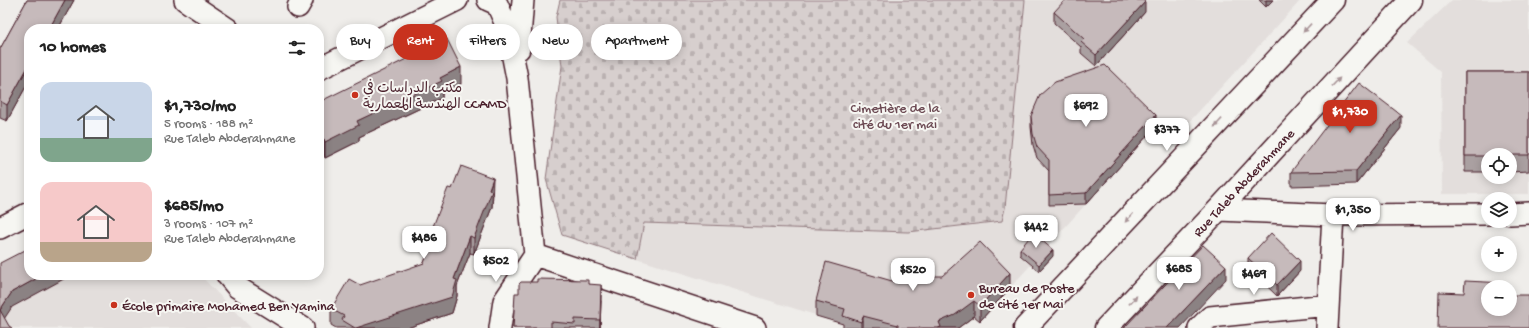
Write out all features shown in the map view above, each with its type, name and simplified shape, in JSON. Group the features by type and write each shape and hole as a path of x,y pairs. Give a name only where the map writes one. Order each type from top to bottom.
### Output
{"main road":[{"path":"1025,328 1333,0"},
{"name":"Rue Taleb Abderahmane","path":"1106,328 1218,210 1411,0"}],"street":[{"path":"185,0 221,24"},
{"path":"324,66 457,0"},
{"path":"488,0 497,4 507,27 517,78 535,255 504,301 500,328"},
{"path":"517,78 521,10 523,0"},
{"path":"1218,210 1333,215 1481,214"},
{"path":"1517,214 1529,214"},
{"path":"1327,328 1333,215"},
{"path":"0,228 24,216"},
{"path":"535,255 663,299 755,328"},
{"path":"231,280 237,287 303,328"},
{"path":"1199,328 1210,316 1328,305"}],"shaded area":[{"path":"1025,0 1301,0 1179,133 1162,120 980,321 974,316 958,328 844,324 637,259 644,223 908,232 1002,221 1005,207"},
{"path":"1452,0 1529,0 1529,194 1517,194 1517,192 1481,192 1481,194 1442,194 1441,72 1407,43"},
{"name":"École primaire Mohamed Ben Yamina","path":"24,276 24,280 205,280 251,328 0,328 0,282"}],"green space":[{"name":"Cimetière de la cité du 1er mai","path":"560,0 1025,0 1005,208 1002,221 908,232 644,223 637,259 562,235 546,179 562,66 561,60 583,60 583,24 557,24 556,17"}],"building":[{"path":"27,0 65,0 52,24 24,24 24,74 7,105 0,101 0,49"},
{"path":"1065,0 1143,0 1145,2 1096,55 1081,42 1084,39 1054,12"},
{"path":"448,41 456,60 458,60 461,67 440,78 442,81 357,121 359,125 325,142 324,100 404,60 448,60"},
{"path":"1105,65 1156,115 1086,193 1049,195 1049,160 1037,147 1033,134 1031,116 1040,95 1055,82"},
{"path":"1465,72 1529,72 1529,155 1517,155 1517,148 1481,148 1481,156 1465,156"},
{"path":"1359,83 1401,115 1356,171 1291,172"},
{"path":"461,166 493,178 489,189 492,191 474,238 470,236 454,279 457,280 452,297 356,328 342,320 344,316 331,309 349,279 360,285 424,263 436,231 432,229 448,188 452,189"},
{"path":"1033,233 1053,250 1039,265 1020,249"},
{"path":"1271,233 1300,261 1277,285 1248,258"},
{"name":"Bureau de Poste de cité 1er Mai","path":"980,242 1010,273 980,306 974,301 955,315 939,322 941,327 898,328 898,325 863,316 861,322 843,316 845,309 816,301 826,262 899,283 905,276 942,276"},
{"path":"1203,245 1226,266 1167,328 1124,328"},
{"path":"24,251 24,280 34,280 12,292 0,310 0,263"},
{"path":"537,279 588,280 588,284 601,285 600,320 575,319 575,324 551,322 551,328 513,328 515,293 519,293 519,284 521,282 537,282"},
{"path":"1465,281 1481,282 1481,316 1517,316 1517,295 1529,295 1529,328 1438,328 1439,292 1464,293"},
{"path":"0,310 9,326 12,328 0,328"}],"place":[{"name":"مكتب الدراسات في الهندسة المعمارية CCAMD","path":"355,95"},
{"name":"Bureau de Poste de cité 1er Mai","path":"971,295"},
{"name":"École primaire Mohamed Ben Yamina","path":"114,305"}]}
